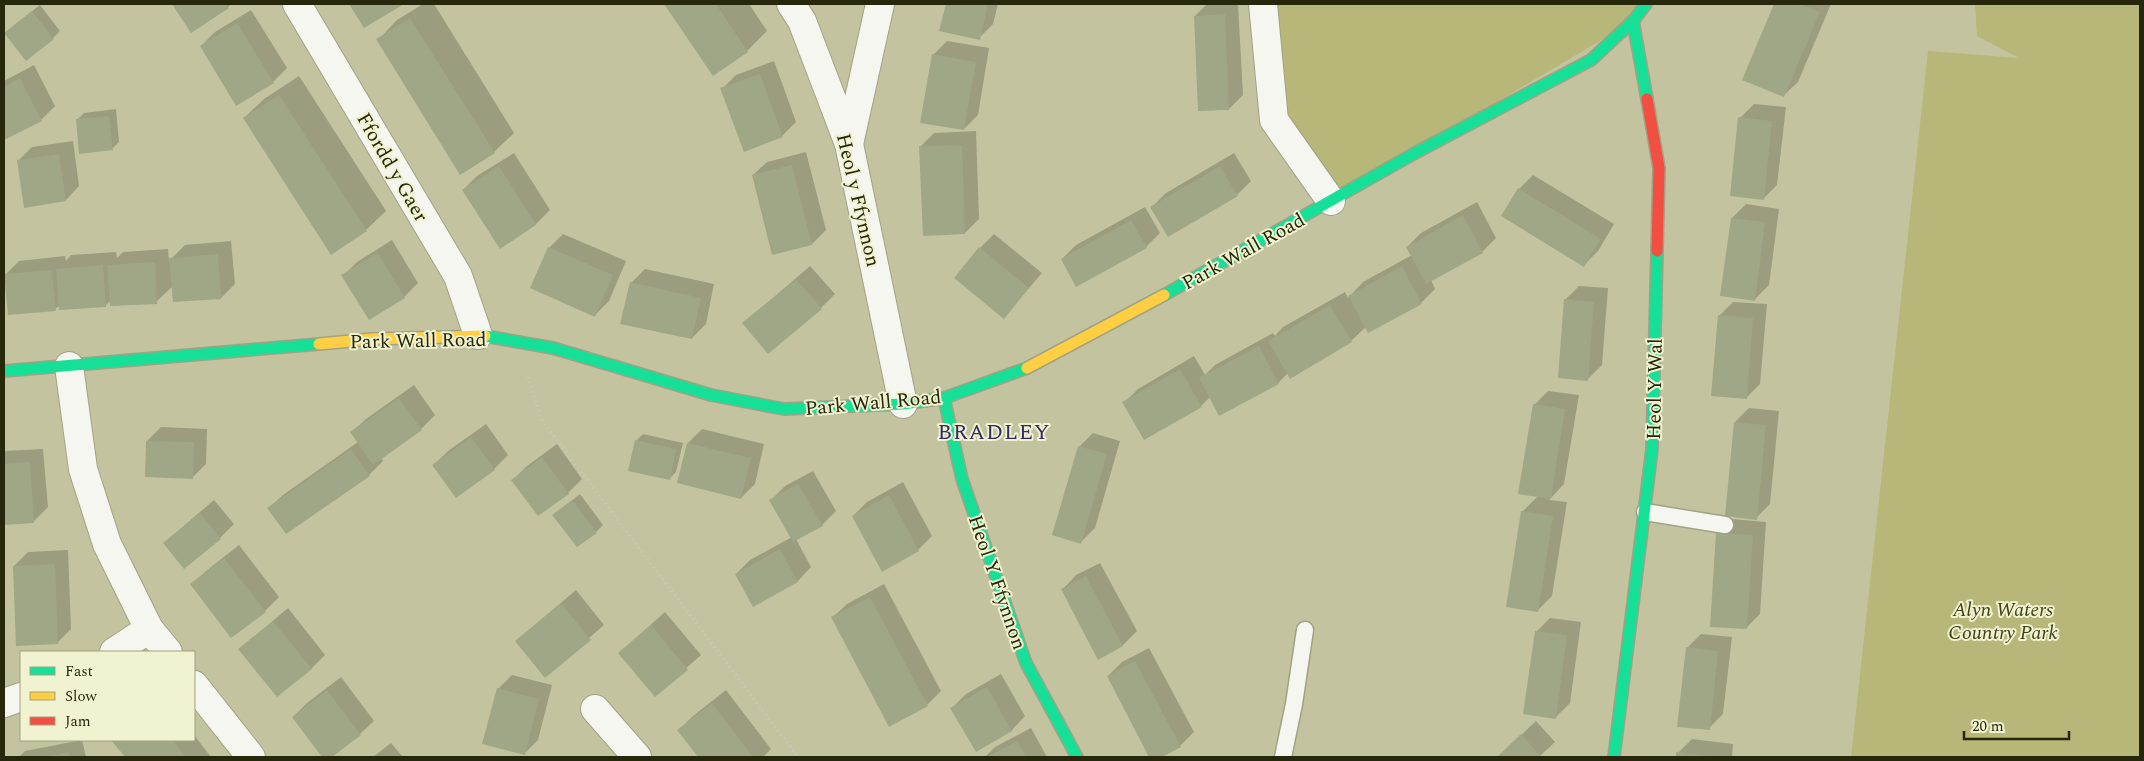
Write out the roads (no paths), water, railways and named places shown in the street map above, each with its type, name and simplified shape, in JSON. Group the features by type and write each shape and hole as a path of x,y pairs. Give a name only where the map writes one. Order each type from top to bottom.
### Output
{"street":[{"name":"Ffordd y Gaer","path":"297,4 458,276 478,336"},
{"name":"Heol y Ffynnon","path":"791,4 802,21 849,144 903,404"},
{"path":"849,144 880,4"},
{"path":"1263,4 1274,120 1331,201"},
{"name":"Park Wall Road","path":"4,371 372,339 478,336 553,348 711,395 784,410 903,404 944,398 1028,367 1124,318 1415,153 1591,60 1633,21 1646,4"},
{"name":"Heol Y Wal","path":"1614,757 1652,448 1659,168 1633,21"},
{"path":"69,366 83,469 107,544 149,628 167,651"},
{"name":"Heol Y Ffynnon","path":"944,398 962,479 1026,663 1077,757"},
{"path":"115,651 149,628"},
{"path":"195,686 251,757"},
{"path":"4,702 20,697"},
{"path":"598,722 637,757"}],"lane":[{"path":"1645,512 1725,525"},
{"path":"1283,757 1294,704 1305,630"}],"district":[{"name":"BRADLEY","path":"994,431"}],"park label":[{"name":"Alyn Waters Country Park","path":"2003,620"}]}
